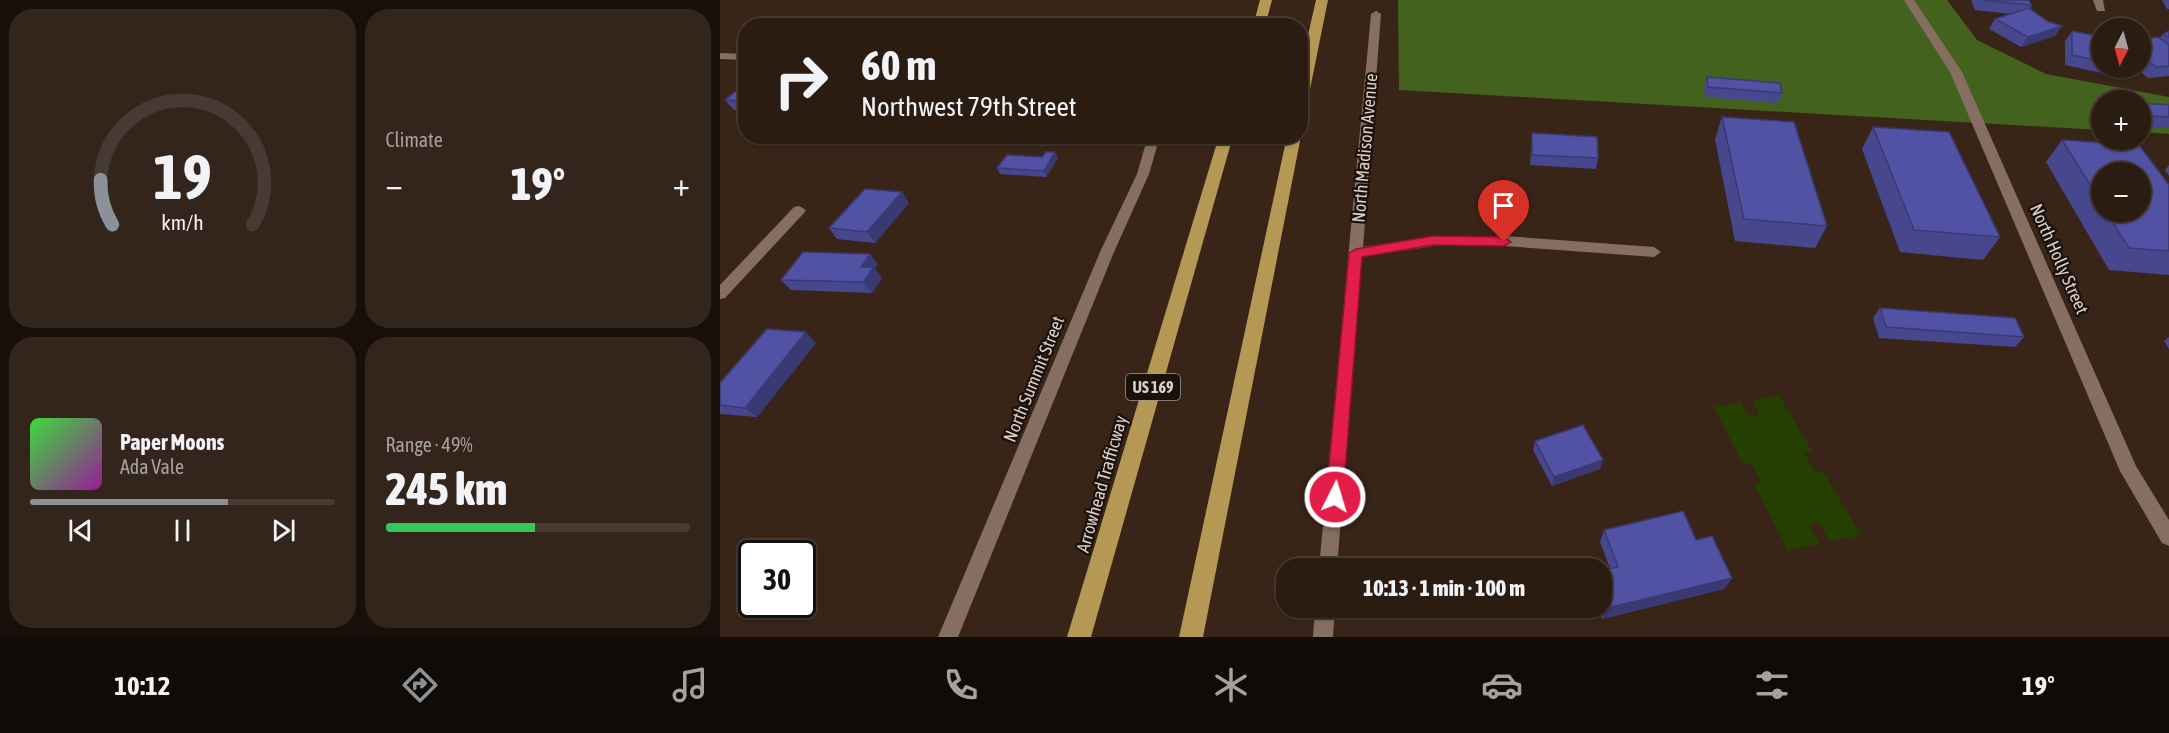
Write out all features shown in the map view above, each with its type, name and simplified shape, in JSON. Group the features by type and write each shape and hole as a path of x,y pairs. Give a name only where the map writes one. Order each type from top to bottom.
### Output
{"highway":[{"path":"1261,18 1266,0"},
{"path":"1308,66 1322,0"},
{"name":"Arrowhead Trafficway","path":"1079,637 1224,144"},
{"path":"1191,637 1292,144"}],"street":[{"name":"North Holly Street","path":"1910,0 1956,72 2129,471 2169,537"},
{"name":"North Madison Avenue","path":"1329,558 1376,14"},
{"path":"720,56 738,57"},
{"name":"North Summit Street","path":"948,637 1107,252 1143,174 1152,144"},
{"path":"720,294 799,210"},
{"path":"1356,253 1433,241 1504,242 1654,252"},
{"path":"1323,637 1324,618"}],"green space":[{"path":"1398,0 1947,0 1977,40 2046,74 2132,90 2091,90 2091,129 1399,90"},
{"path":"2151,94 2169,97 2169,134 2151,133"},
{"path":"1779,395 1812,451 1804,453 1815,472 1823,471 1861,535 1830,542 1819,522 1809,524 1819,544 1788,550 1754,484 1761,482 1751,463 1743,464 1714,407 1741,402 1749,416 1759,415 1752,400"}],"building":[{"path":"1982,0 2028,0 2032,5"},
{"path":"2029,8 2047,21 2062,26 2028,37 1995,19"},
{"path":"2072,31 2091,35 2091,59 2072,55"},
{"path":"2158,37 2169,45 2169,66 2156,67 2151,63 2151,38"},
{"path":"1707,77 1780,83 1782,93 1708,87"},
{"path":"738,89 738,101 725,100"},
{"path":"2151,104 2169,105 2169,117 2151,116"},
{"path":"1722,117 1794,122 1827,226 1744,219"},
{"path":"1873,127 1949,132 2000,237 1914,230"},
{"path":"1532,133 1597,137 1598,158 1532,155"},
{"path":"2062,140 2091,142 2091,150 2143,150 2169,185 2169,251 2129,248 2112,222 2151,222 2151,162 2091,162 2091,186"},
{"path":"1046,152 1055,152 1044,171 997,168 1007,155 1042,157"},
{"path":"865,189 902,192 867,232 829,228"},
{"path":"803,252 870,254 861,267 874,267 863,282 781,280"},
{"path":"1880,308 2015,318 2024,337 1886,327"},
{"path":"767,329 806,332 745,408 720,405 720,383"},
{"path":"1583,425 1603,460 1554,477 1535,441"},
{"path":"1683,511 1696,540 1712,536 1732,578 1612,607 1612,568 1618,567 1604,530"}],"route":[{"path":"1335,497 1356,253 1433,241 1504,242"}]}
